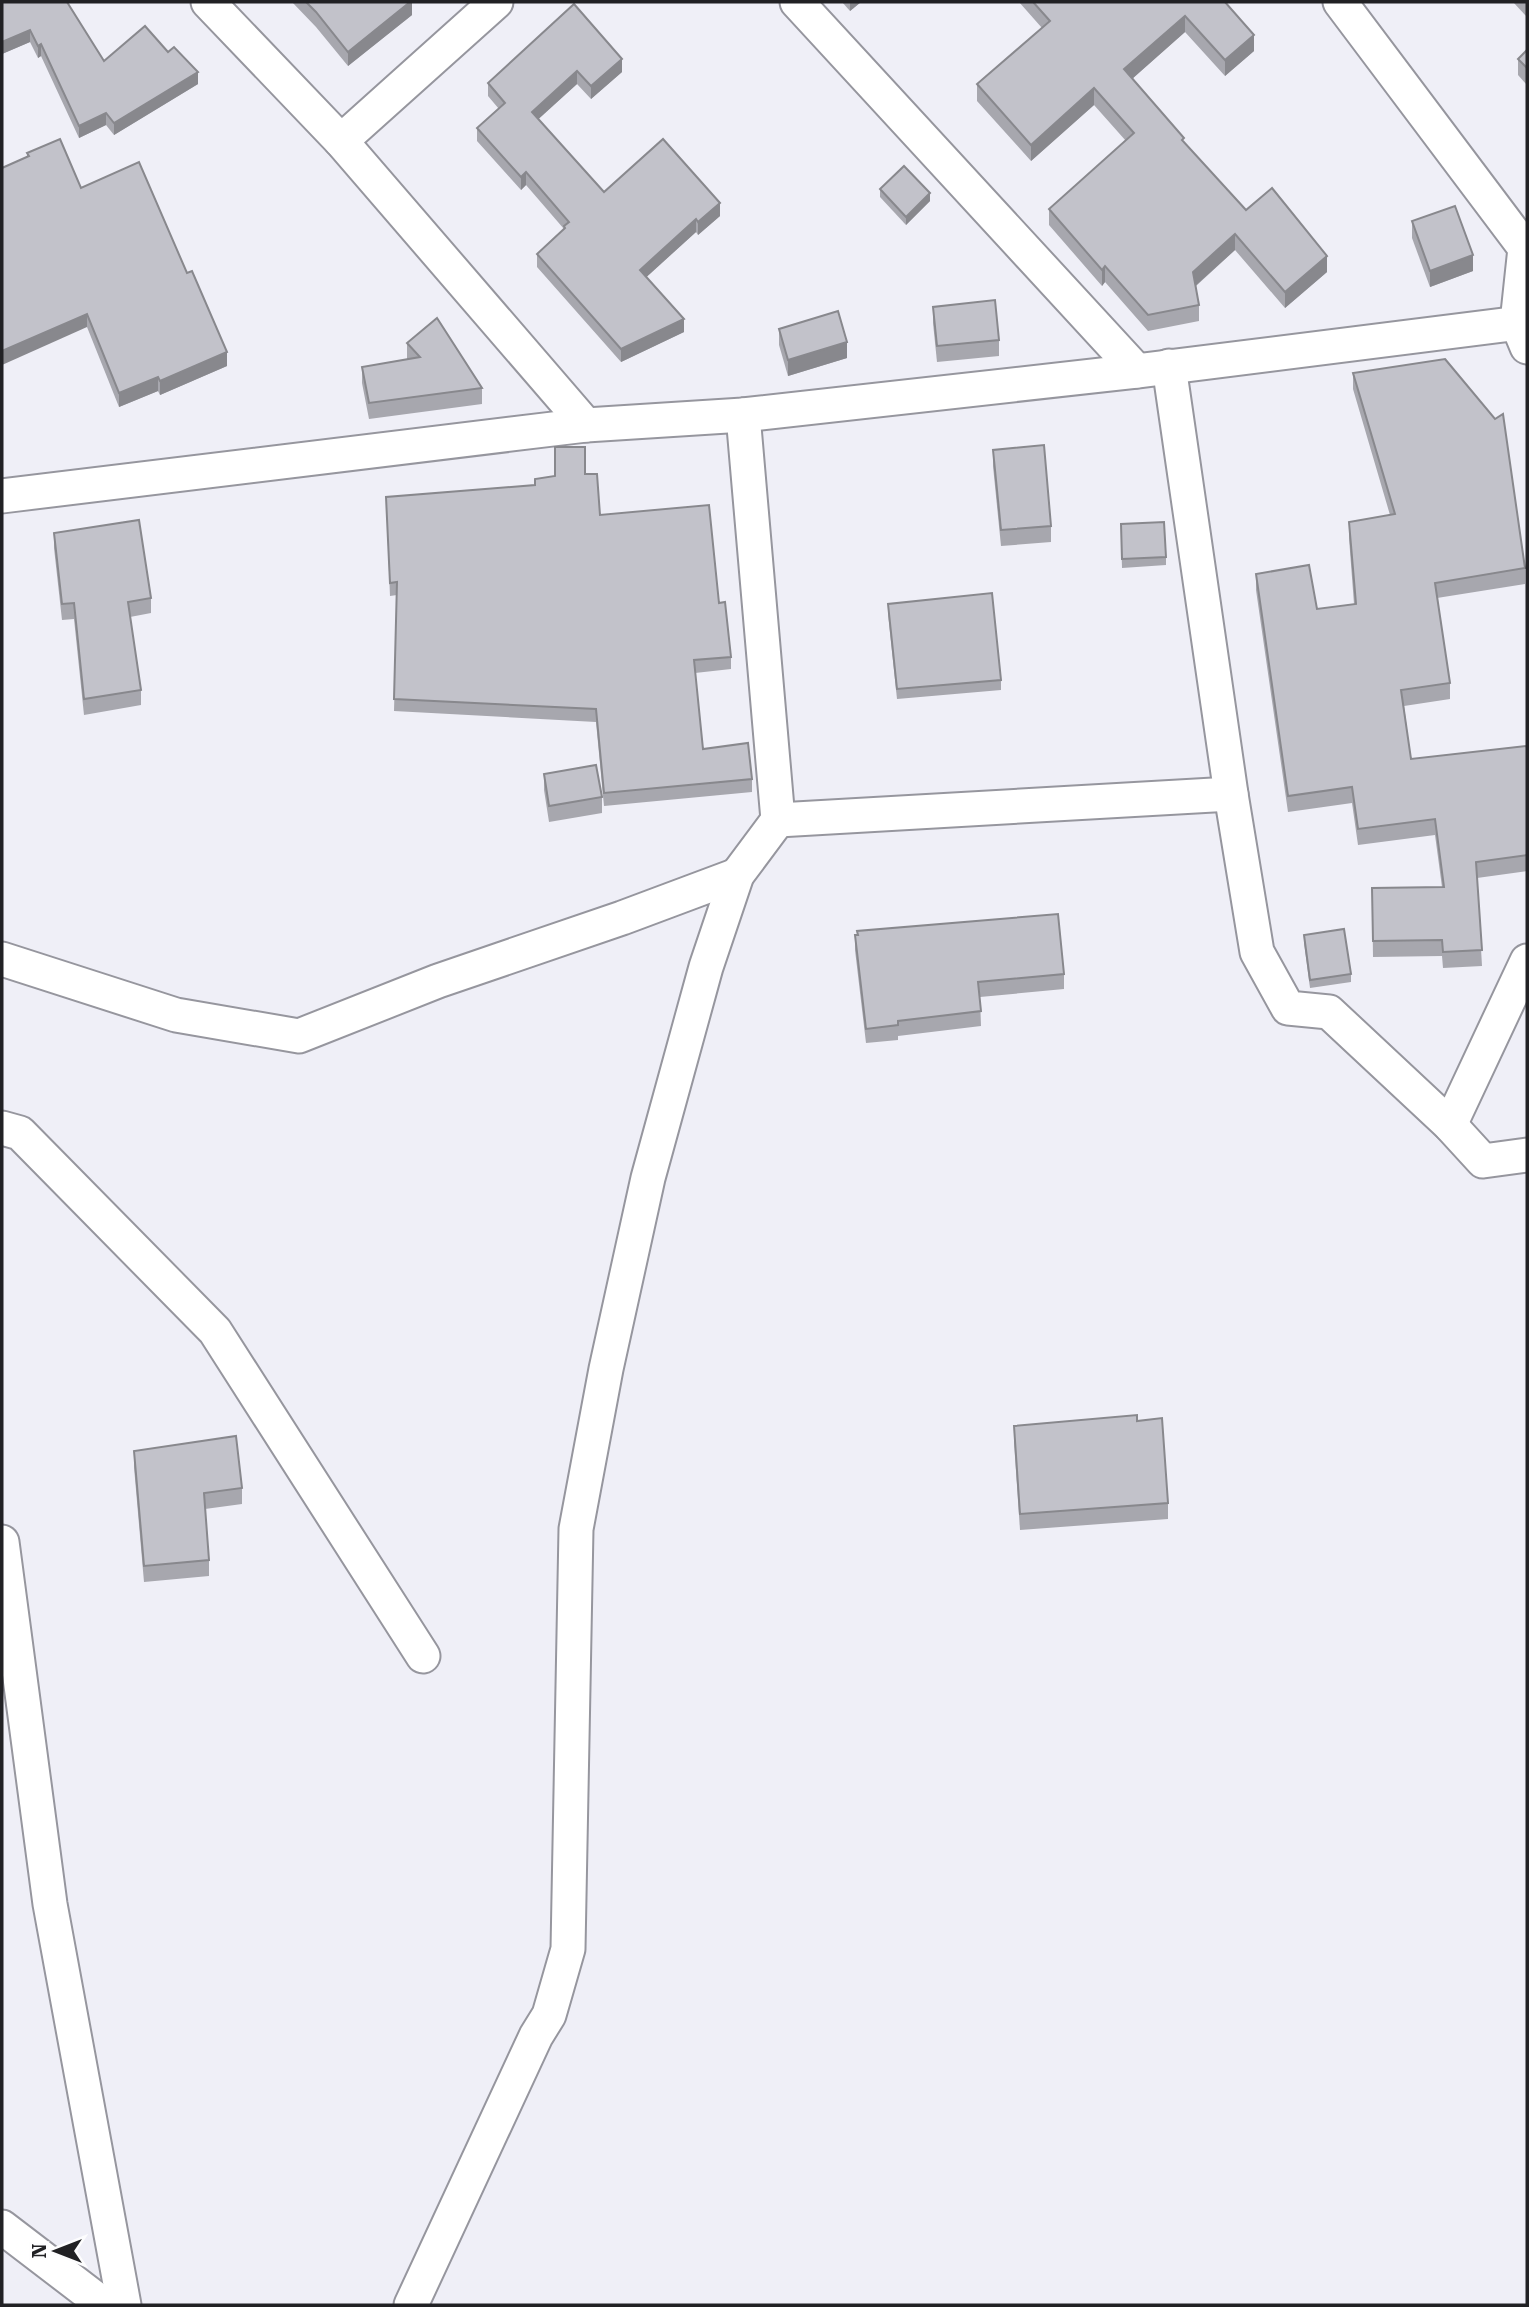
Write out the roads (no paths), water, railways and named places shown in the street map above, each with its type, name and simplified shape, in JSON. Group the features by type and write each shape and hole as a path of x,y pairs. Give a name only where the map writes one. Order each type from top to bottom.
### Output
{"street":[{"path":"208,2 341,141 586,425"},
{"path":"341,141 496,2"},
{"path":"797,2 1137,371"},
{"path":"2,496 586,425 743,415 1169,366 1524,331 1526,247 1340,2"},
{"path":"1169,366 1231,794 1257,952 1288,1008 1329,1012 1450,1125 1483,1161 1527,1155"},
{"path":"411,2305 536,2036 549,2015 568,1949 576,1529 606,1369 648,1178 706,967 737,875 778,820 743,415"},
{"path":"778,820 1231,794"},
{"path":"2,959 176,1015 299,1036 438,981 622,919 737,875"},
{"path":"1450,1125 1527,961"},
{"path":"2,1128 20,1133 215,1331 423,1656"},
{"path":"2,1542 50,1904 124,2305"},
{"path":"2,2227 104,2305"}]}
